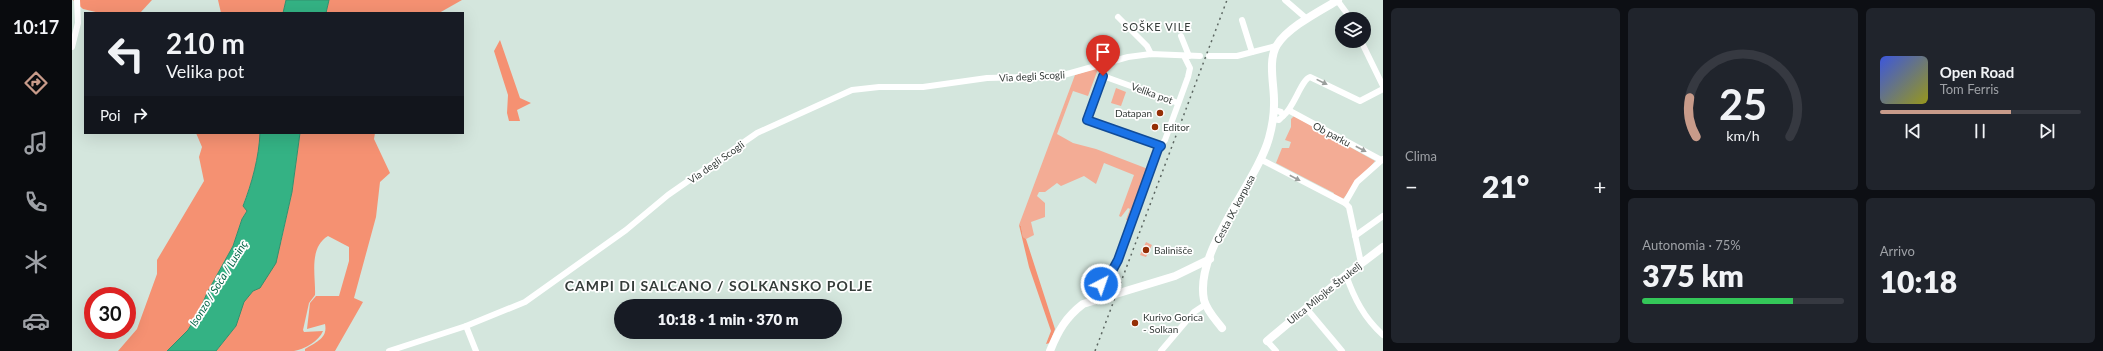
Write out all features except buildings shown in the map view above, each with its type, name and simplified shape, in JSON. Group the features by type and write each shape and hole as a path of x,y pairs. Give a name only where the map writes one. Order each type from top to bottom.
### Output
{"main road":[{"path":"1276,46 1282,39 1307,19 1338,0"},
{"name":"Cesta IX. korpusa","path":"1206,304 1204,288 1217,237 1260,159 1268,140 1274,110 1273,63 1276,46"},
{"name":"Ulica Milojke Štrukelj","path":"1267,341 1346,275 1383,247"},
{"path":"1050,351 1061,326 1072,313 1084,304 1175,276 1210,260"},
{"path":"1206,304 1222,328"}],"street":[{"path":"72,47 78,23 77,0"},
{"path":"1285,0 1307,19"},
{"path":"1338,0 1346,12"},
{"path":"1118,16 1146,46 1151,54"},
{"path":"1242,20 1252,52"},
{"name":"Velika pot","path":"1103,297 1101,284 1103,276 1112,271 1118,260 1158,149 1161,146 1178,103 1190,68 1181,36"},
{"path":"1209,56 1237,56 1276,46"},
{"path":"1364,48 1383,86"},
{"path":"1161,146 1087,120 1107,63 1128,57 1151,54 1200,56"},
{"name":"Via degli Scogli","path":"389,351 466,326 525,302 626,230 668,195 757,133 852,90 879,88 923,88 987,78 1060,76 1077,73 1107,63"},
{"name":"Velika pot","path":"1103,76 1178,103"},
{"path":"1273,119 1279,120 1290,111 1305,81 1310,77 1360,100 1383,89"},
{"path":"1274,110 1281,112 1284,116"},
{"name":"Ob parku","path":"1290,111 1382,160"},
{"path":"1260,159 1345,203 1349,207 1361,263"},
{"path":"1345,203 1357,182 1382,160"},
{"path":"1355,236 1383,216"},
{"path":"1346,275 1354,299 1366,316 1383,335"},
{"path":"1161,351 1194,312 1206,304"},
{"path":"1306,308 1342,351"},
{"path":"466,326 476,351"},
{"path":"1267,341 1276,351"}],"shaded area":[{"path":"73,0 152,0 141,12 96,12 83,9"},
{"path":"218,0 286,0 283,12 221,12"},
{"path":"329,0 462,0 441,12 326,12"},
{"path":"500,40 520,98 531,103 517,110 520,121 509,121 507,113 508,95 494,51"},
{"path":"1098,69 1088,96 1073,91 1057,134 1073,143 1096,149 1148,169 1130,221 1126,220 1130,209 1128,208 1121,217 1119,216 1134,175 1104,163 1096,184 1084,176 1061,186 1057,183 1045,192 1039,192 1037,196 1045,203 1045,217 1031,222 1034,235 1026,239 1023,237 1021,226 1019,225 1075,75"},
{"path":"1116,88 1126,92 1121,106 1111,103"},
{"path":"1294,116 1375,161 1342,200 1333,196 1334,193 1276,163 1282,148 1289,148 1291,142 1285,140 1291,127 1291,119"},
{"path":"196,134 260,134 254,170 243,205 247,211 242,219 233,246 188,330 167,351 118,351 128,339 136,339 136,330 157,274 157,260 204,181 199,157 202,147"},
{"path":"300,134 375,134 374,139 390,173 380,182 376,217 354,298 363,302 335,351 305,351 305,349 317,342 325,333 325,324 307,329 310,303 316,296 339,296 349,261 349,247 328,236 322,241 315,255 315,295 309,303 303,330 304,332 323,331 321,335 307,346 294,351 216,351 236,326 243,302 253,291 281,242 292,192"},
{"path":"1019,225 1021,226 1023,237 1026,239 1055,329 1050,343 1046,344 1051,331 1029,267"},
{"name":"Balinišče","path":"1146,242 1152,245 1146,257 1140,255"}],"water":[{"path":"286,0 329,0 326,12 283,12"},
{"name":"Isonzo / Soča / Lusinç","path":"260,134 300,134 292,192 276,263 260,288 253,291 244,302 236,326 216,351 167,351 188,330 233,246 242,219 247,211 243,206 258,151"}],"railway":[{"path":"1095,351 1227,0"}],"place":[{"name":"Datapan","path":"1160,113"},
{"name":"Editor","path":"1155,127"},
{"name":"Balinišče","path":"1146,250"},
{"name":"Kurivo Gorica - Solkan","path":"1135,323"}],"district":[{"name":"SOŠKE VILE","path":"1157,26"},
{"name":"CAMPI DI SALCANO / SOLKANSKO POLJE","path":"719,285"}],"route":[{"path":"1101,284 1103,276 1112,271 1118,260 1158,149 1161,146 1087,120 1103,76"}]}
